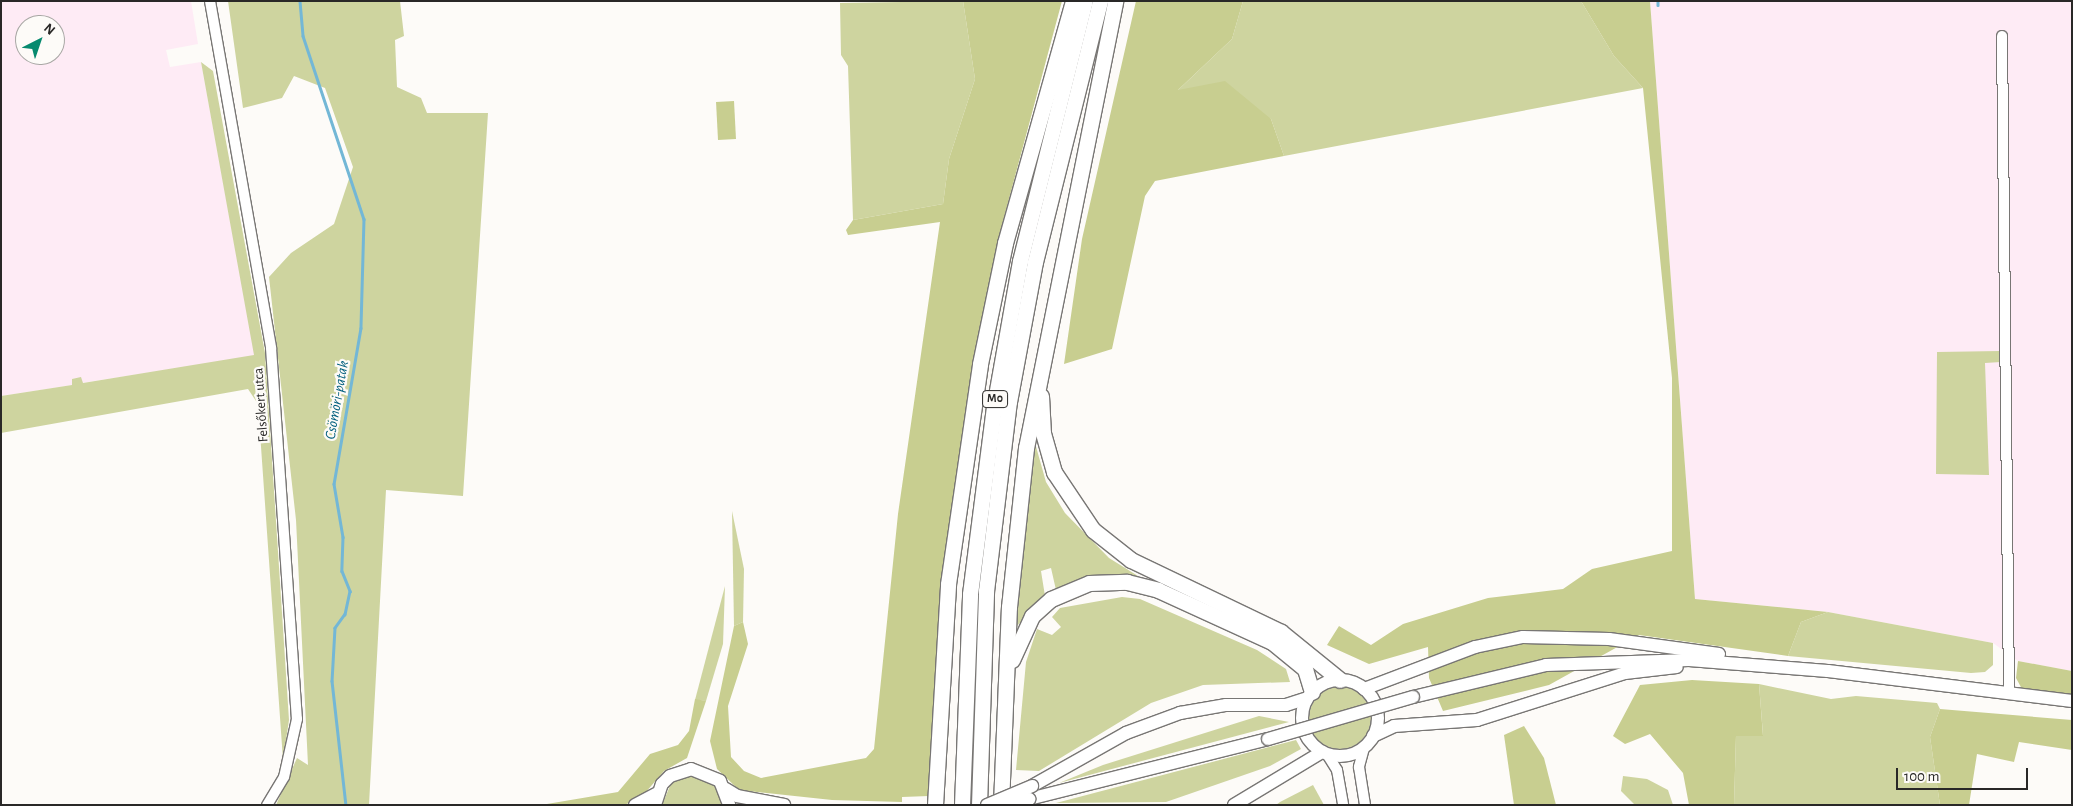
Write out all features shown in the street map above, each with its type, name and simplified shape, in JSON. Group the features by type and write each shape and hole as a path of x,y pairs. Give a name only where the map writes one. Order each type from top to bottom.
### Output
{"highway":[{"path":"935,805 949,575 980,364 1007,235 1073,1"},
{"name":"M0","path":"962,805 970,594 994,407 1020,261 1085,1"},
{"name":"M0","path":"979,805 986,601 1009,402 1035,262 1100,1"},
{"path":"1001,805 1005,685 1015,543 1041,362 1115,1"},
{"path":"1041,362 1040,408 1049,456 1069,499 1094,530 1131,560 1282,632 1340,680"},
{"path":"1005,685 1020,636 1037,611 1060,593 1107,581 1158,590 1272,642 1305,669 1309,695"}],"main road":[{"path":"1364,689 1475,647 1522,637 1609,639 1713,652 1740,662"},
{"path":"996,805 1029,799 1268,739 1413,698 1546,665 1633,660 1740,662 2009,692 2072,701"},
{"path":"1373,736 1394,726 1477,720 1625,673 1740,662"},
{"path":"987,805 1032,786 1126,734 1180,713 1226,705 1286,705 1340,680 1364,689 1378,714 1373,736 1364,748 1346,755 1325,753 1234,805"},
{"path":"1309,695 1303,728 1325,753"},
{"path":"635,805 656,800 670,776 691,768 713,775 726,789 737,796 784,805"},
{"path":"726,789 729,805"}],"street":[{"name":"Felsőkert utca","path":"210,1 271,348 297,719 284,776 267,805"},
{"path":"2002,36 2009,692"},
{"path":"1364,748 1359,767 1365,805"},
{"path":"1325,753 1337,770 1343,805"}],"shaded area":[{"path":"1,1 191,1 198,44 166,50 170,67 201,62 255,356 82,383 81,378 72,379 73,385 1,396"},
{"path":"1650,1 2072,1 2072,671 2018,661 1993,643 1828,612 1695,599"}],"green space":[{"path":"228,1 400,1 404,36 395,40 397,87 421,98 427,113 488,113 463,496 386,490 369,805 276,805 297,758 308,765 296,520 269,277 291,253 334,224 353,167 325,88 294,76 282,98 243,108"},
{"path":"963,1 975,79 949,159 943,204 853,220 848,66 841,55 840,3"},
{"path":"963,1 1062,1 998,240 973,362 941,585 929,796 902,797 902,802 832,800 739,790 717,769 710,741 734,626 743,622 748,644 728,706 731,757 744,771 761,778 866,758 874,749 898,514 940,222 848,235 846,230 853,220 943,204 949,159 975,79"},
{"path":"1136,1 1243,1 1232,39 1178,90 1225,81 1271,119 1284,156 1155,181 1145,196 1112,349 1064,364 1082,239"},
{"path":"1243,1 1581,1 1614,56 1643,88 1284,156 1271,119 1177,91 1232,39"},
{"path":"1581,1 1650,1 1695,599 1828,612 1801,622 1788,656 1639,635 1549,685 1443,711 1429,678 1428,647 1369,664 1327,645 1339,626 1371,645 1403,624 1488,598 1563,589 1592,569 1672,551 1672,378 1643,88 1614,56"},
{"path":"201,62 213,71 265,353 289,720 283,760 258,404 248,389 1,433 1,396 72,385 72,379 81,377 83,383 254,355"},
{"path":"734,101 736,139 718,140 716,102"},
{"path":"2000,351 2001,362 1985,363 1989,475 1936,474 1937,352"},
{"path":"1035,443 1046,482 1065,513 1109,558 1138,576 1100,576 1056,590 1051,568 1041,571 1045,596 1016,627"},
{"path":"732,511 744,569 743,622 734,626"},
{"path":"725,586 723,644 706,701 695,700"},
{"path":"1122,597 1140,599 1257,650 1286,669 1290,682 1203,685 1151,703 1039,771 1016,770 1026,662 1037,629 1052,635 1061,627 1052,617 1060,608"},
{"path":"1828,612 1993,643 1993,665 1985,672 1971,673 1788,656 1801,622"},
{"path":"2018,661 2072,671 2072,696 2022,689 2016,678"},
{"path":"1692,680 1759,684 1763,736 1736,736 1734,805 1689,805 1683,773 1650,734 1625,744 1613,736 1640,685"},
{"path":"1759,684 1831,699 1856,696 1937,703 1940,709 1930,737 1940,805 1734,805 1736,736 1763,735"},
{"path":"1334,687 1346,687 1362,696 1369,706 1371,718 1369,730 1362,740 1346,749 1334,749 1323,744 1314,735 1309,724 1309,712 1314,701 1323,692"},
{"path":"695,699 706,701 687,758 664,771 639,800 623,805 541,805 618,792 650,754 678,745 689,731"},
{"path":"1940,709 2072,720 2072,750 2019,742 2014,762 1977,754 1969,805 1940,805 1930,737"},
{"path":"1259,716 1289,722 1059,783 1103,765"},
{"path":"1524,726 1544,758 1556,805 1514,805 1504,735"},
{"path":"1296,740 1301,749 1270,766 1166,802 1056,803"},
{"path":"690,773 718,785 724,805 662,805 672,781"},
{"path":"1623,776 1647,779 1668,790 1673,805 1635,805 1621,791"},
{"path":"1313,785 1324,805 1276,805 1280,802"}],"waterway":[{"name":"Csömöri-patak","path":"300,1 303,36 364,219 361,328 334,484 343,537 342,571 350,591 345,614 335,628 332,681 346,805"}]}
